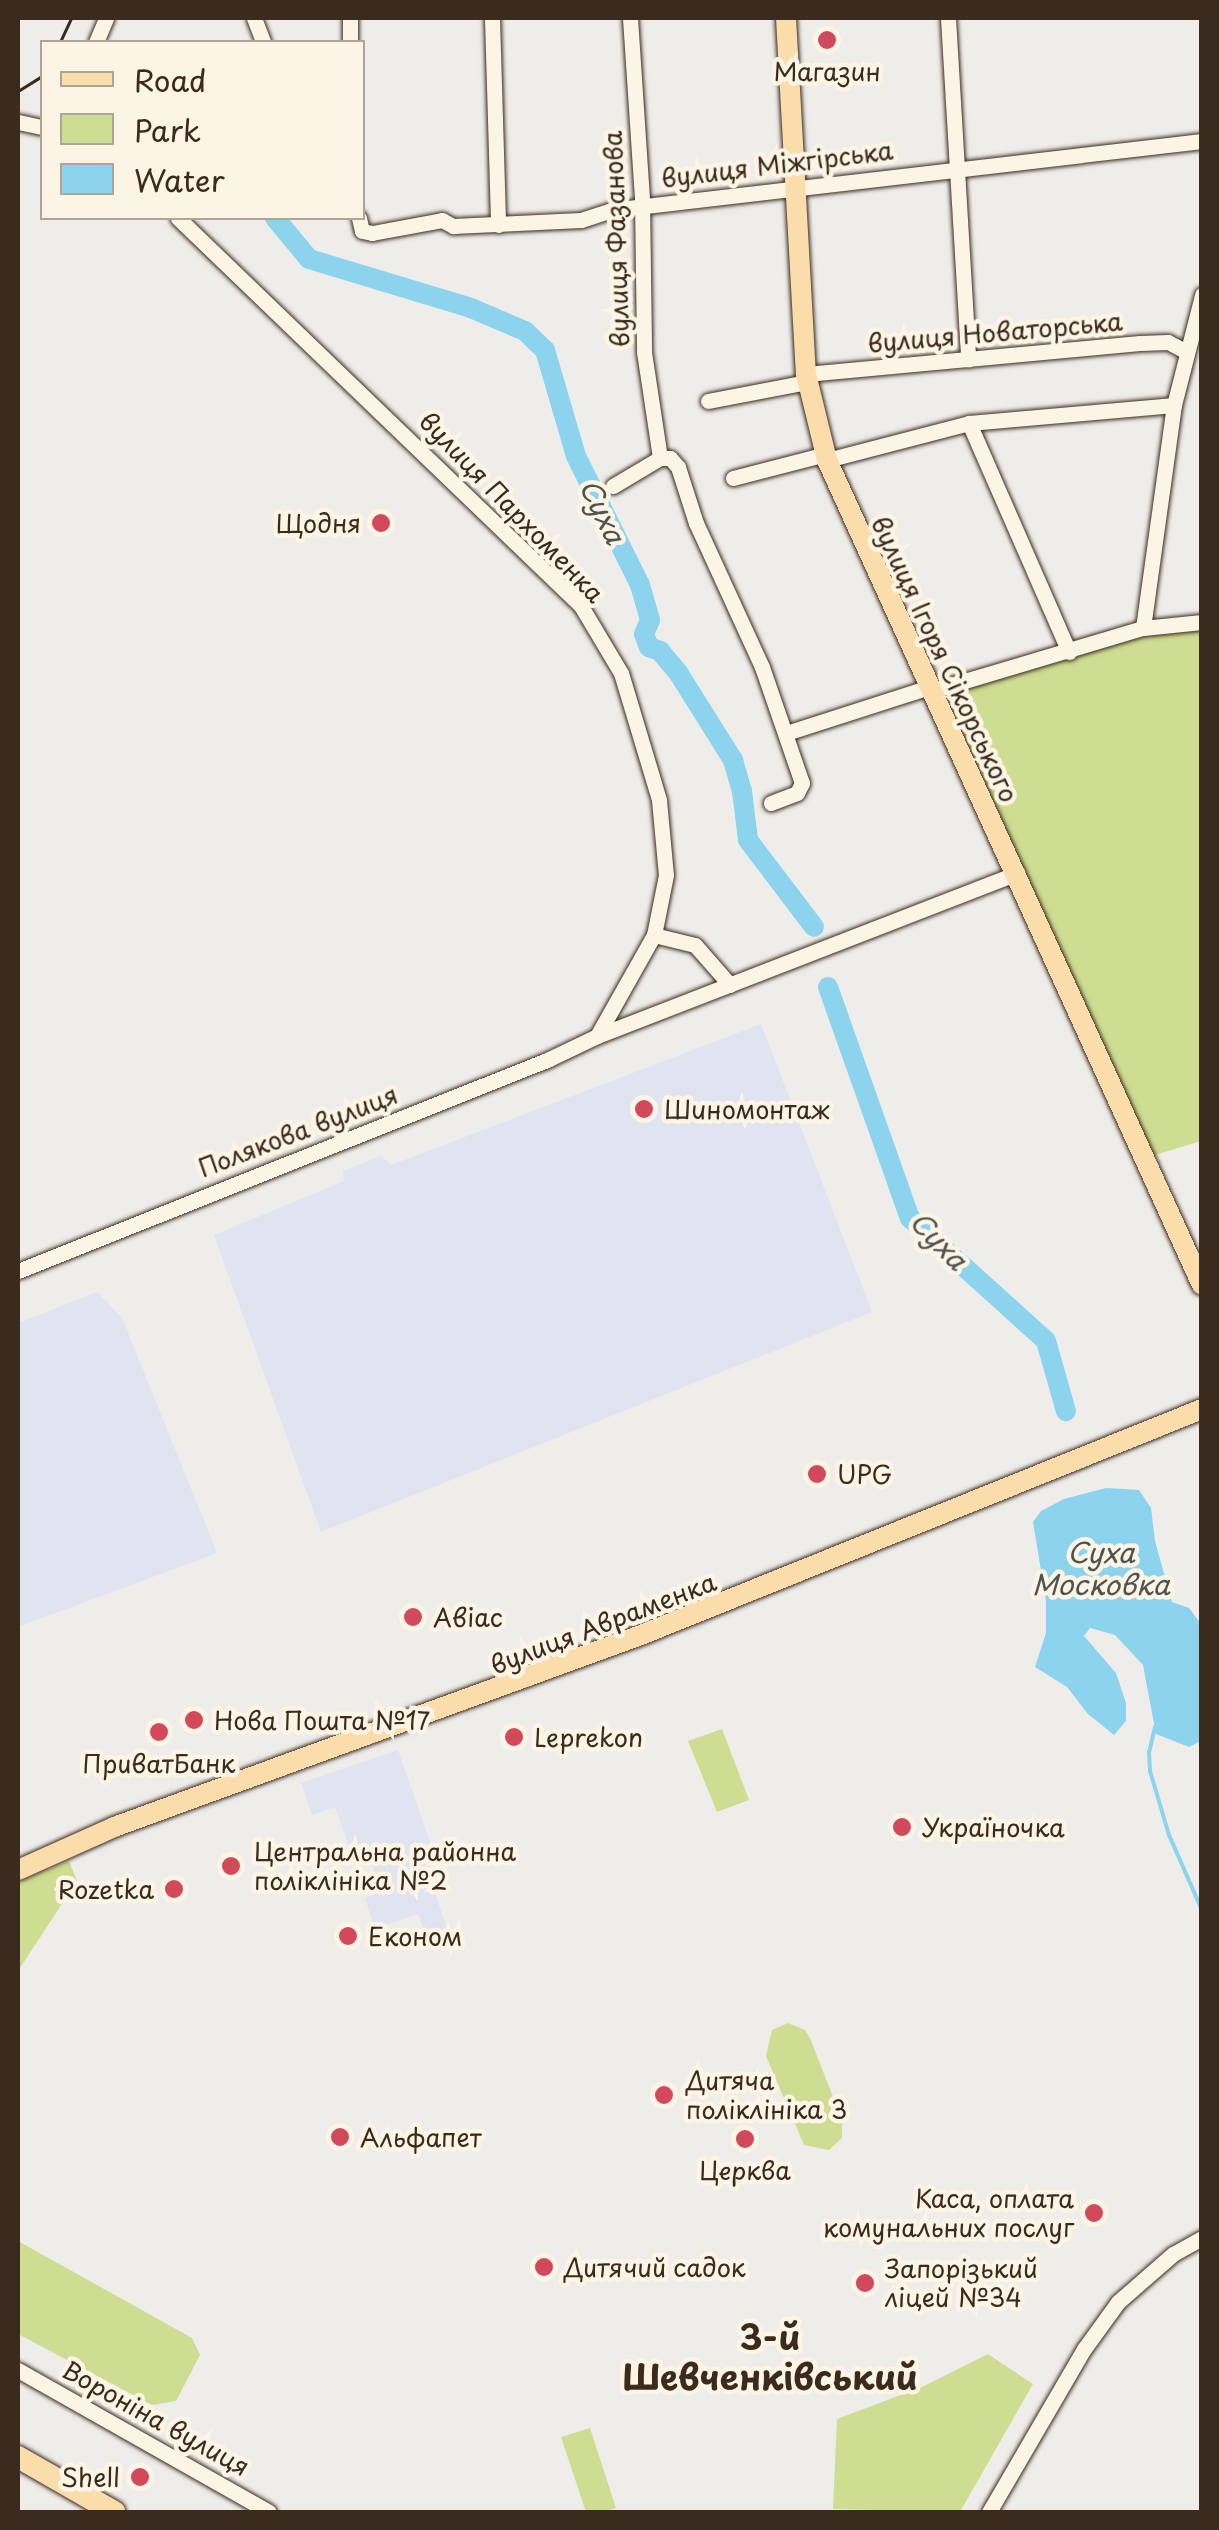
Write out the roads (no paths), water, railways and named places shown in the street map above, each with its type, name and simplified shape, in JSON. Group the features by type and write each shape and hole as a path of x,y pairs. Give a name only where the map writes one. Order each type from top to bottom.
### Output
{"highway":[{"path":"18,2458 114,2512"}],"main road":[{"name":"вулиця Ігоря Сікорського","path":"786,18 807,378 826,457 1202,1284"},
{"name":"вулиця Авраменка","path":"18,1870 114,1827 606,1649 1202,1409"}],"street":[{"path":"492,18 498,225"},
{"name":"вулиця Фазанова","path":"630,18 644,352 660,458 670,458 678,466 696,523 786,733 801,789 771,803"},
{"path":"948,18 968,359"},
{"name":"вулиця Міжгірська","path":"360,224 372,234 442,220 453,226 582,220 640,207 958,166 1202,141"},
{"name":"вулиця Пархоменка","path":"180,220 582,606 620,672 660,800 666,875 654,935"},
{"path":"1143,628 1174,405 1202,295"},
{"name":"вулиця Новаторська","path":"708,401 807,378 968,359 1140,343 1168,342 1186,351"},
{"path":"733,478 969,422 1174,405"},
{"path":"969,422 1069,652"},
{"path":"613,486 660,458"},
{"path":"786,733 1143,628 1202,622"},
{"name":"Полякова вулиця","path":"18,1271 597,1036 1017,873"},
{"path":"597,1036 654,935 695,945 730,985"},
{"path":"988,2512 1084,2349 1118,2302 1173,2254 1202,2238"},
{"name":"Вороніна вулиця","path":"18,2370 269,2512"}],"water":[{"name":"Суха Московка","path":"1106,1488 1139,1490 1151,1508 1155,1541 1172,1602 1189,1608 1201,1624 1201,1741 1189,1747 1156,1734 1143,1665 1115,1635 1090,1628 1084,1636 1116,1673 1126,1703 1126,1721 1114,1735 1088,1714 1067,1687 1035,1667 1046,1633 1046,1601 1033,1522 1041,1511 1064,1499"}],"waterway":[{"name":"Суха","path":"277,220 309,259 471,308 525,331 545,350 576,456 640,585 650,620 644,634 649,647 660,651 679,674 733,760 742,791 748,840 814,927"},
{"name":"Суха","path":"828,987 910,1218 1046,1341 1066,1411"},
{"name":"Суха","path":"1155,1727 1149,1752 1150,1771 1169,1835 1202,1910"}],"tram line":[{"path":"61,40 71,18"},
{"path":"18,91 40,77"}],"place":[{"name":"Магазин","path":"827,40"},
{"name":"Щодня","path":"381,523"},
{"name":"Шиномонтаж","path":"644,1109"},
{"name":"UPG","path":"817,1474"},
{"name":"Авіас","path":"413,1617"},
{"name":"Нова Пошта №17","path":"194,1720"},
{"name":"ПриватБанк","path":"159,1732"},
{"name":"Leprekon","path":"514,1737"},
{"name":"Україночка","path":"902,1827"},
{"name":"Центральна районна поліклініка №2","path":"231,1866"},
{"name":"Rozetka","path":"174,1889"},
{"name":"Економ","path":"348,1936"},
{"name":"Дитяча поліклініка 3","path":"664,2095"},
{"name":"Альфапет","path":"340,2137"},
{"name":"Церква","path":"745,2139"},
{"name":"Каса, оплата комунальних послуг","path":"1094,2213"},
{"name":"Дитячий садок","path":"544,2267"},
{"name":"Запорізький ліцей №34","path":"865,2283"},
{"name":"Shell","path":"140,2477"}],"district":[{"name":"3-й Шевченківський","path":"770,2356"}]}
